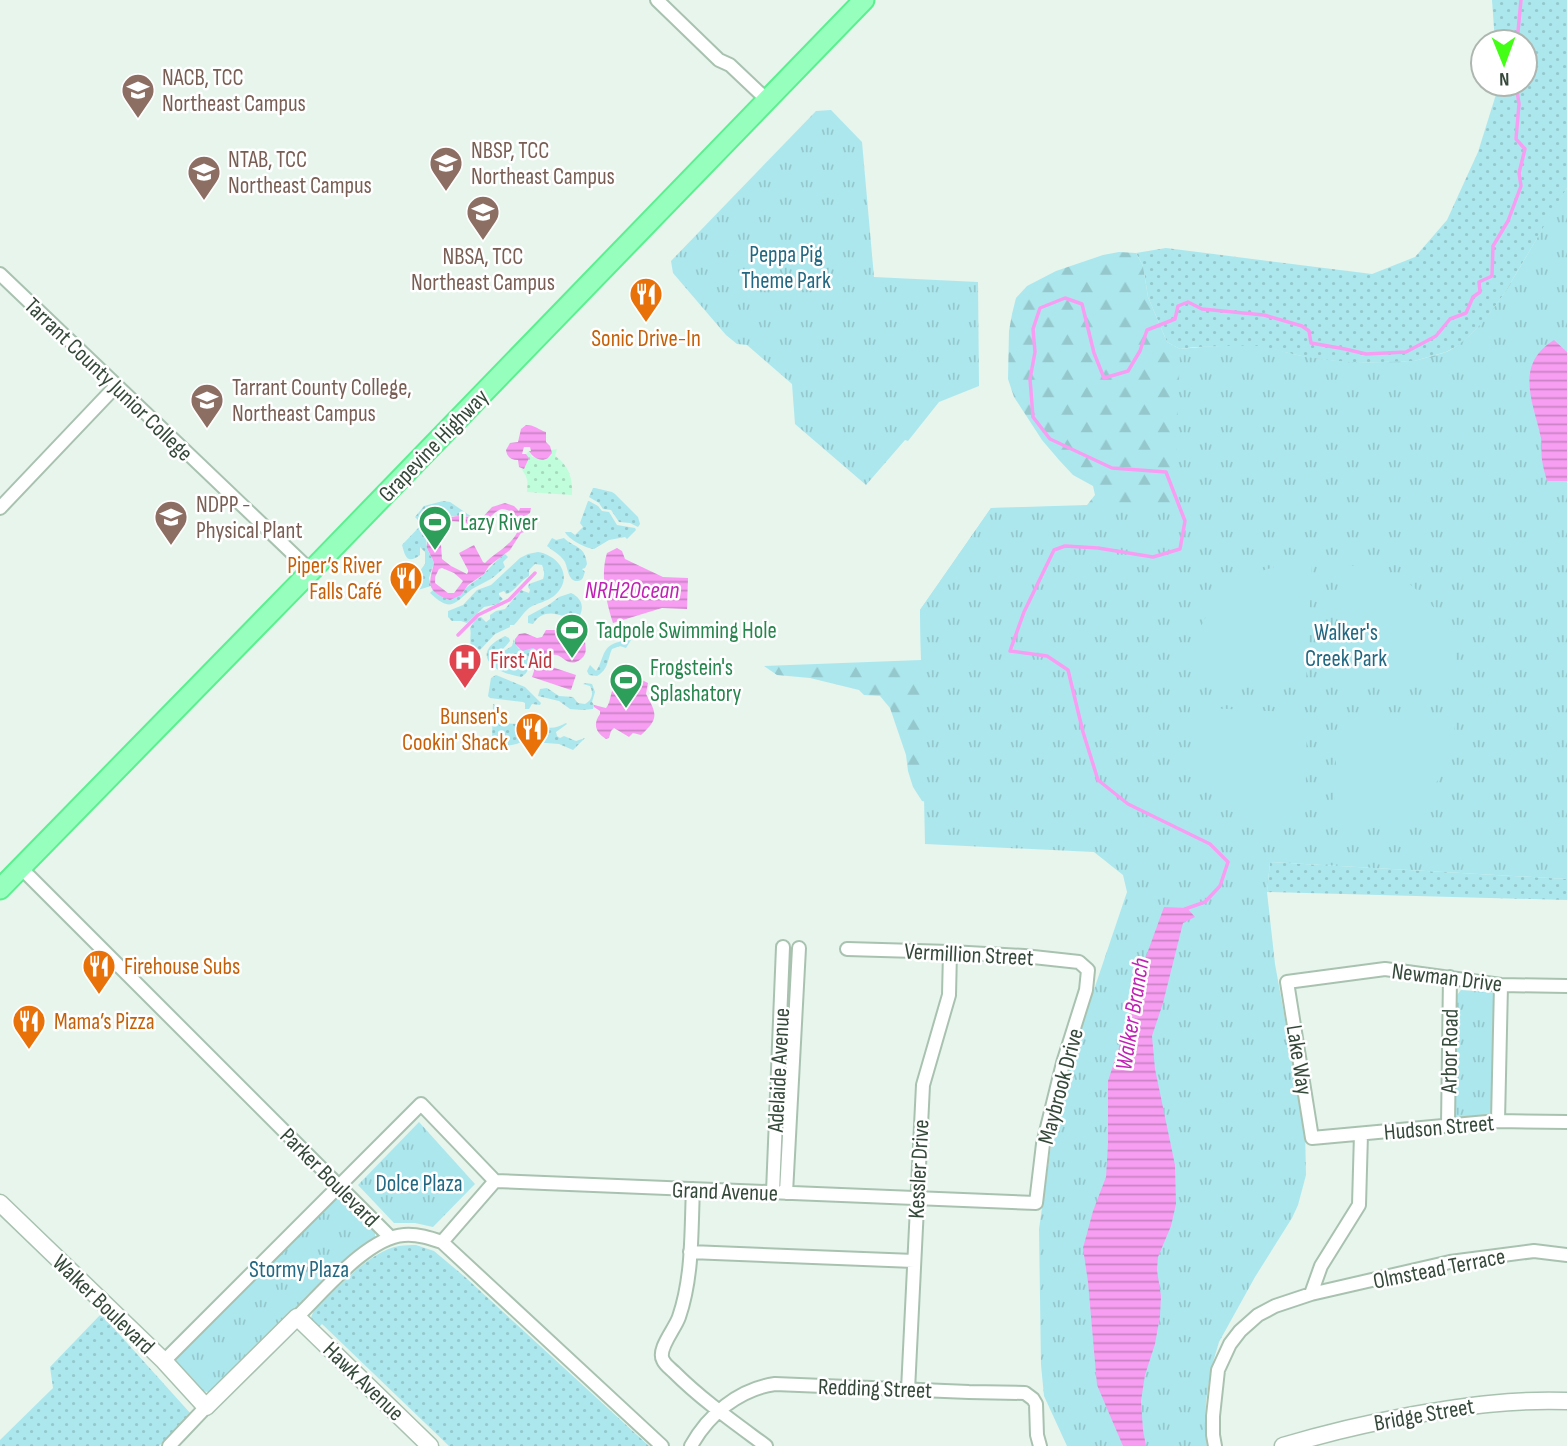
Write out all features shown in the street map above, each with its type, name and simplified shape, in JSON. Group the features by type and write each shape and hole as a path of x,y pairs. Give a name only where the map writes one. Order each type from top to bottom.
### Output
{"main road":[{"name":"Grapevine Highway","path":"0,889 864,0"}],"street":[{"path":"657,0 719,60 724,71 764,103"},
{"name":"Tarrant County Junior College","path":"0,274 310,571"},
{"path":"0,508 116,386"},
{"name":"Parker Boulevard","path":"20,867 390,1237 420,1235 442,1241"},
{"name":"Adelaide Avenue","path":"772,1192 783,947"},
{"name":"Adelaide Avenue","path":"786,1193 799,947"},
{"name":"Vermillion Street","path":"847,949 1024,956 1079,962 1088,971"},
{"name":"Kessler Drive","path":"908,1390 923,1085 949,995 950,952"},
{"name":"Newman Drive","path":"1287,982 1385,969 1501,985 1567,986"},
{"name":"Maybrook Drive","path":"1036,1203 1043,1144 1063,1063 1086,990 1088,971"},
{"name":"Arbor Road","path":"1448,1125 1450,976"},
{"name":"Lake Way","path":"1287,982 1312,1138"},
{"path":"1498,1121 1501,985"},
{"path":"164,1361 421,1104 495,1181 442,1241 662,1446"},
{"name":"Hudson Street","path":"1312,1138 1498,1121 1567,1122"},
{"path":"1215,1446 1215,1389 1218,1370 1230,1344 1258,1315 1275,1306 1311,1294 1321,1266 1359,1205 1362,1134"},
{"name":"Grand Avenue","path":"495,1181 1036,1203"},
{"path":"693,1189 689,1279 676,1326 662,1348 663,1361 718,1410 766,1446"},
{"name":"Walker Boulevard","path":"0,1203 164,1361 206,1407"},
{"path":"169,1446 355,1260 390,1237"},
{"name":"Olmstead Terrace","path":"1311,1294 1450,1262 1534,1251 1567,1255"},
{"path":"690,1252 914,1261"},
{"name":"Hawk Avenue","path":"297,1317 430,1446"},
{"name":"Redding Street","path":"691,1446 718,1410 750,1391 775,1384 1025,1392 1035,1404 1040,1446"},
{"name":"Bridge Street","path":"1283,1446 1361,1425 1474,1404 1531,1400 1567,1401"}],"green space":[{"path":"1492,0 1567,0 1567,188 1504,294 1484,321 1461,344 1446,352 1414,361 1351,363 1256,346 1180,349 1167,342 1148,297 1143,266 1136,253 1166,248 1372,274 1415,257 1447,220 1478,152 1495,98 1539,98 1539,28 1494,28"},
{"name":"Peppa Pig Theme Park","path":"831,110 862,142 874,277 978,282 979,386 939,402 908,441 905,440 866,485 795,424 792,384 747,345 737,344 726,335 673,273 671,261 816,111"},
{"path":"1567,188 1495,360 1229,437 938,804 922,801 913,787 906,755 890,708 880,696 864,695 859,690 810,678 777,675 764,666 921,660 920,610 991,508 1087,505 1095,495 1093,486 1073,475 1042,440 1014,397 1008,379 1012,314 1016,298 1027,286 1056,271 1103,255 1136,253 1143,266 1148,297 1167,342 1180,349 1256,346 1351,363 1414,361 1447,352 1461,344 1484,321 1504,294"},
{"name":"Walker's Creek Park","path":"1567,188 1567,879 1270,862 1267,892 1275,964 1305,1129 1306,1175 1298,1205 1219,1342 1206,1401 1207,1446 1067,1446 1044,1396 1039,1229 1055,1118 1080,1031 1127,892 1123,875 1094,852 925,844 920,610 991,508 1175,504 1180,349 1255,346 1322,359 1380,363 1435,357 1459,344 1497,304"},
{"path":"593,488 615,494 638,517 638,527 619,522 611,510 603,509 589,497"},
{"path":"588,501 602,511 609,512 617,525 636,530 627,539 625,537 609,540 594,549 577,543 565,532 575,535 583,527 580,523"},
{"path":"450,502 472,517 449,517 436,526 426,543 434,563 429,578 431,586 418,590 414,579 425,564 425,552 420,547 420,555 409,559 402,545 422,524 415,517 424,506"},
{"path":"552,538 564,538 584,553 587,564 582,569 585,572 581,580 572,579 563,560 547,546"},
{"path":"538,552 553,558 562,569 564,576 560,589 551,598 529,608 514,625 495,634 480,650 473,649 470,628 476,618 481,617 486,622 490,615 505,609 521,590 529,593 529,584 543,579 542,565 535,564 529,570 529,576 512,591 499,593 503,599 498,604 484,607 467,623 452,621 448,617 448,611 463,605 477,590 491,585 520,558"},
{"path":"505,554 508,557 503,562 505,567 457,602 443,603 430,593 433,590 436,593 461,595"},
{"path":"1291,564 1312,565 1306,681 1192,679 1193,652 1198,634 1215,603 1227,591 1256,573"},
{"path":"1341,565 1365,566 1384,571 1413,586 1425,597 1444,623 1450,638 1456,658 1456,686 1342,684"},
{"path":"571,593 579,598 582,606 576,621 547,614 533,624 528,623 528,616 559,597"},
{"path":"505,636 510,641 499,655 508,666 515,659 509,655 505,659 504,651 512,646 514,639 519,649 533,648 540,653 529,662 528,671 521,677 502,671 489,662 488,649"},
{"path":"631,640 626,648 620,646 612,649 601,673 597,676 589,675 587,671 590,665 596,671 608,647"},
{"path":"496,675 525,687 540,705 532,704 529,709 525,709 523,702 490,698 491,678"},
{"path":"583,684 592,684 595,692 593,709 570,709 559,701 538,696 540,689 547,688 559,696 573,697 578,703 585,704 592,694 590,686"},
{"path":"493,704 493,723 518,724 525,739 508,745 500,744 492,738"},
{"path":"1190,707 1307,713 1305,829 1254,820 1233,808 1221,797 1210,784 1196,755 1192,740"},
{"path":"1346,713 1455,715 1453,743 1433,788 1412,809 1387,824 1367,829 1333,830 1338,716"},
{"path":"533,722 550,728 566,723 556,732 557,736 576,741 585,738 573,750 559,744 532,742 525,727"},
{"path":"1270,862 1567,879 1567,900 1267,892"},
{"path":"1461,990 1497,993 1495,1117 1464,1120 1455,1118 1457,995"},
{"name":"Dolce Plaza","path":"419,1122 475,1184 433,1227 415,1223 394,1223 358,1185"},
{"name":"Stormy Plaza","path":"339,1195 375,1229 375,1237 351,1256 218,1389 205,1392 193,1385 174,1363 175,1358 335,1196"},
{"path":"416,1245 434,1251 465,1277 649,1446 449,1446 322,1324 318,1328 310,1320 314,1310 376,1255 388,1249"},
{"path":"101,1314 191,1414 159,1446 0,1446 0,1440 53,1388 50,1367"}],"sand":[{"path":"557,449 555,456 569,473 572,495 527,492 527,479 521,468 524,469 529,458 526,454 529,451 532,457 548,458 551,450"}],"water":[{"path":"1554,340 1567,352 1567,481 1547,481 1541,438 1531,397 1530,372 1534,361"},
{"path":"526,425 546,432 546,442 552,453 548,458 540,459 529,451 530,447 524,447 522,454 529,458 524,469 519,467 518,460 508,456 506,450 510,443 518,442 521,429"},
{"name":"Lazy River","path":"505,503 519,511 520,508 531,508 530,513 524,517 524,522 531,524 531,530 521,533 510,550 468,585 461,595 450,600 436,593 430,582 434,563 427,548 431,532 447,518 466,516 480,520 492,507","holes":["502,509 514,514 519,525 513,538 502,549 485,563 474,545 459,553 468,570 467,574 442,559 437,535 445,523 457,521 481,525","442,568 463,581 454,593 448,593 435,583 435,577"]},
{"name":"NRH2Ocean","path":"617,548 622,551 625,559 663,577 688,578 687,609 662,608 613,623 606,597 604,570 607,553"},
{"name":"Tadpole Swimming Hole","path":"546,630 558,630 561,636 577,636 585,642 585,653 576,662 569,662 556,655 547,658 549,666 576,675 571,690 532,677 540,653 533,648 522,651 515,644 519,634 525,633 537,638 542,637"},
{"name":"Frogstein's Splashatory","path":"642,680 648,683 646,694 654,712 651,725 641,735 633,733 629,737 614,728 606,739 596,728 600,711 594,705 606,708 617,684 632,684"},
{"path":"1164,907 1187,908 1195,917 1183,923 1152,1036 1155,1069 1175,1165 1176,1204 1171,1226 1158,1257 1160,1316 1141,1401 1146,1446 1123,1446 1097,1385 1083,1248 1106,1177 1108,1081 1144,962"}],"waterway":[{"name":"Walker Branch","path":"1518,28 1521,0"},
{"name":"Walker Branch","path":"1185,909 1205,902 1220,886 1228,862 1210,844 1128,804 1098,780 1068,670 1047,656 1010,651 1024,612 1054,550 1065,546 1098,548 1153,557 1180,549 1185,521 1166,472 1112,468 1050,439 1033,417 1030,379 1035,352 1033,329 1040,308 1065,298 1082,304 1094,353 1104,378 1128,371 1140,351 1147,330 1175,319 1178,306 1188,302 1202,309 1264,315 1302,326 1309,331 1311,343 1366,354 1406,352 1436,336 1450,319 1466,313 1473,297 1480,292 1479,282 1492,276 1493,246 1508,221 1521,186 1519,173 1525,149 1516,139 1518,98"},
{"path":"458,635 478,615 509,600 535,573"}],"place":[{"name":"NACB, TCC Northeast Campus","path":"138,120"},
{"name":"NBSP, TCC Northeast Campus","path":"446,193"},
{"name":"NTAB, TCC Northeast Campus","path":"204,202"},
{"name":"NBSA, TCC Northeast Campus","path":"483,242"},
{"name":"Sonic Drive-In","path":"646,324"},
{"name":"Tarrant County College, Northeast Campus","path":"207,430"},
{"name":"NDPP - Physical Plant","path":"171,547"},
{"name":"Lazy River","path":"435,552"},
{"name":"Piper’s River Falls Café","path":"406,608"},
{"name":"Tadpole Swimming Hole","path":"572,660"},
{"name":"First Aid","path":"465,690"},
{"name":"Frogstein's Splashatory","path":"626,710"},
{"name":"Bunsen's Cookin' Shack","path":"532,759"},
{"name":"Firehouse Subs","path":"99,996"},
{"name":"Mama’s Pizza","path":"29,1051"}]}
